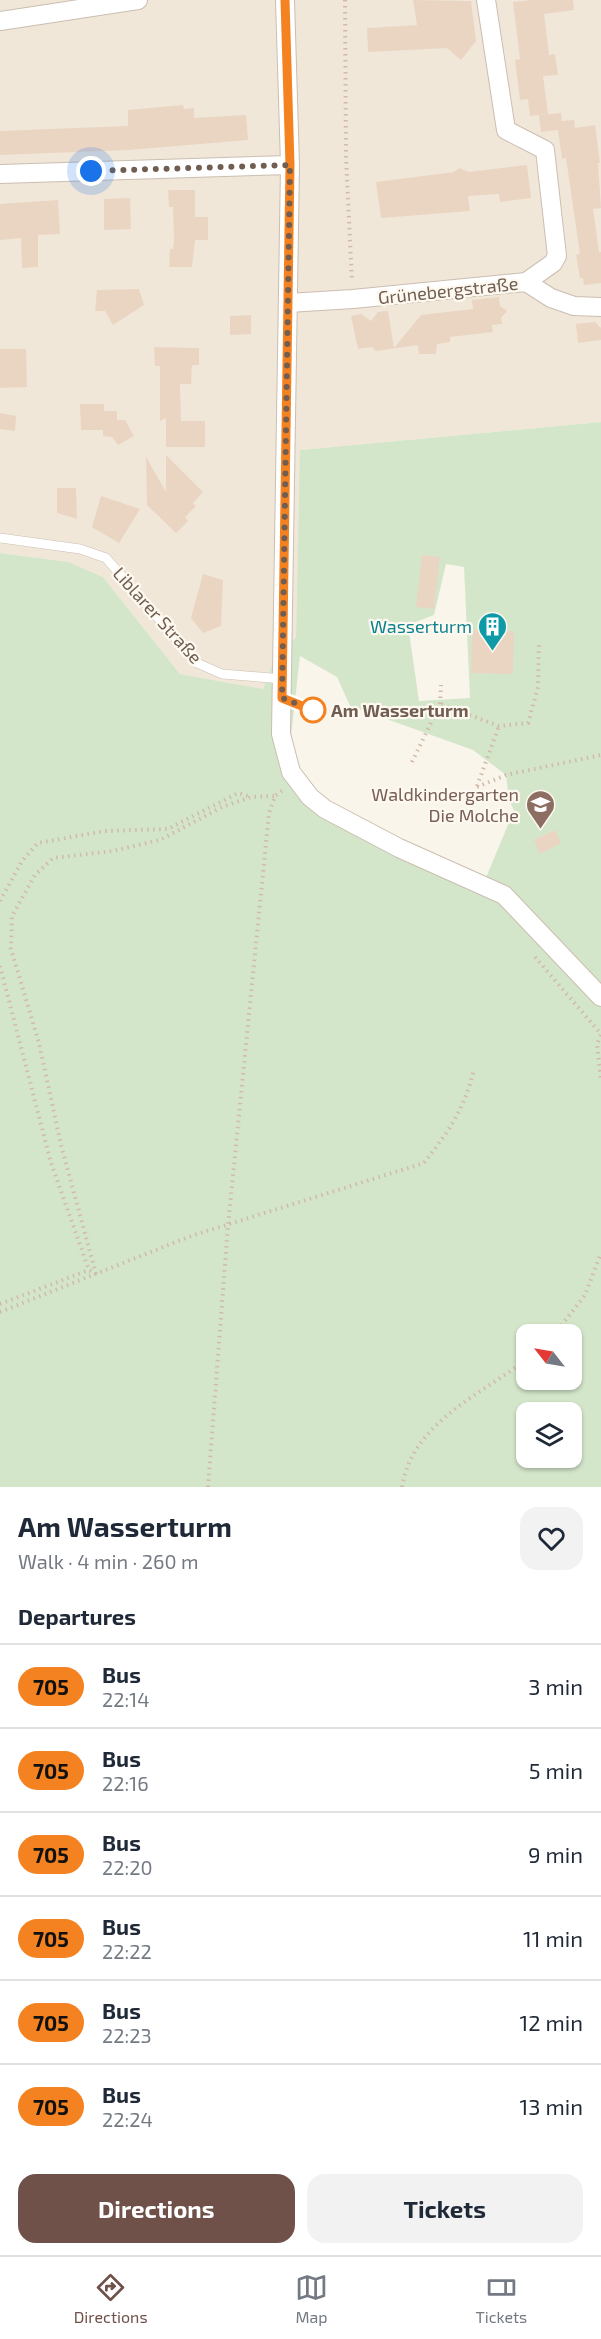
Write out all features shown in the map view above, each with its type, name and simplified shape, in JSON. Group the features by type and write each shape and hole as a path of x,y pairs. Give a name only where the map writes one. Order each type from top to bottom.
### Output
{"street":[{"path":"0,21 138,0"},
{"path":"285,0 290,165 281,734 284,754 296,780 310,797 337,816 399,848 504,895 601,997"},
{"path":"486,0 506,130 545,150 557,243 556,256 553,263 526,282"},
{"path":"0,174 290,165"},
{"name":"Grünebergstraße","path":"288,303 353,300 526,282 551,298 574,306 601,307"}],"lane":[{"name":"Liblarer Straße","path":"0,538 80,549 106,558 197,663 222,674 283,679"},
{"path":"282,698 317,712"}],"path":[{"path":"345,0 346,157 353,300"},
{"path":"440,704 499,726 528,723 538,687 539,641"},
{"path":"412,762 440,704 441,685"},
{"path":"499,726 477,787 506,775 601,755"},
{"path":"96,1275 61,1145 39,1043 11,950 12,916 35,875 53,858 113,851 160,840 222,807 251,797 275,796 296,780"},
{"path":"0,901 22,861 38,843 105,831 168,829 238,793 251,797"},
{"path":"208,1487 228,1226 270,813 275,796"},
{"path":"0,966 51,1163 89,1270 96,1275"},
{"path":"601,1035 597,1044 601,1080"},
{"path":"0,1312 191,1236 424,1163 447,1133 466,1100 474,1069"},
{"path":"563,1324 585,1295 601,1253"},
{"path":"0,1304 89,1270"},
{"path":"402,1487 411,1459 421,1440 433,1428 516,1367"}],"shaded area":[{"path":"0,0 601,0 601,422 301,450 296,638 278,649 263,689 180,674 103,577 69,562 0,553"}],"green space":[{"path":"601,422 601,1487 0,1487 0,553 69,562 103,577 180,674 263,689 278,649 296,638 300,450","holes":["446,564 464,567 470,698 419,701 408,625 434,615","300,656 337,677 350,706 473,750 506,775 509,800 514,810 485,880 329,806 298,774 290,745"]}],"building":[{"path":"413,0 471,1 476,41 461,60 447,48 368,52 367,28 417,25"},
{"path":"573,0 574,10 544,14 549,55 555,54 558,75 543,76 548,114 530,116 528,99 520,100 515,60 520,59 513,2"},
{"path":"183,105 184,109 194,108 194,118 246,115 248,140 129,150 0,155 0,131 128,126 128,110"},
{"path":"561,113 562,121 574,120 575,128 595,125 600,163 598,163 601,208 593,209 599,252 601,252 601,283 584,285 583,278 580,278 576,255 580,254 566,158 562,159 558,130 541,132 539,115"},
{"path":"527,165 531,198 500,202 499,194 468,196 470,211 381,218 376,182 454,172 459,168 469,172"},
{"path":"168,190 195,190 195,217 208,217 208,240 195,240 192,267 169,267 170,249 173,249 174,240 173,207 169,207"},
{"path":"130,198 131,229 104,230 104,199"},
{"path":"58,200 60,234 38,235 38,267 22,268 21,238 0,240 0,204"},
{"path":"139,289 144,305 113,325 105,311 95,311 97,290"},
{"path":"499,297 500,306 507,311 501,318 502,324 492,325 493,332 450,337 450,342 437,344 436,354 419,354 418,345 376,351 372,347 358,349 351,316 361,314 371,321 378,312 388,311 394,348 421,315 473,309 472,300"},
{"path":"251,315 251,334 230,335 230,316"},
{"path":"595,322 601,328 601,340 578,343 576,324"},
{"path":"154,347 199,348 199,365 192,365 191,384 180,384 181,421 205,421 205,447 166,447 166,418 160,421 160,366 155,366"},
{"path":"0,349 26,349 27,387 0,388"},
{"path":"80,404 104,404 104,411 117,411 117,420 125,420 134,436 118,445 112,437 103,436 103,430 81,430"},
{"path":"0,413 16,416 15,431 0,429"},
{"path":"166,455 203,492 193,503 196,506 185,517 188,521 176,533 147,505 146,457 166,492"},
{"path":"57,488 76,488 77,519 57,513"},
{"path":"101,496 140,509 119,543 92,527"},
{"path":"422,555 440,557 434,609 416,607"},
{"path":"203,574 223,580 221,626 203,633 191,618"},
{"name":"Wasserturm","path":"472,630 514,631 513,674 471,673"},
{"path":"555,830 561,843 540,854 534,840"}],"bus line":[{"name":"705","path":"285,0 290,165 282,698 317,712"}],"place":[{"name":"Wasserturm","path":"493,652"},
{"name":"Am Wasserturm","path":"313,710"},
{"name":"Waldkindergarten Die Molche","path":"540,830"}],"route":[{"path":"91,171 290,165 282,698 313,710"}]}
